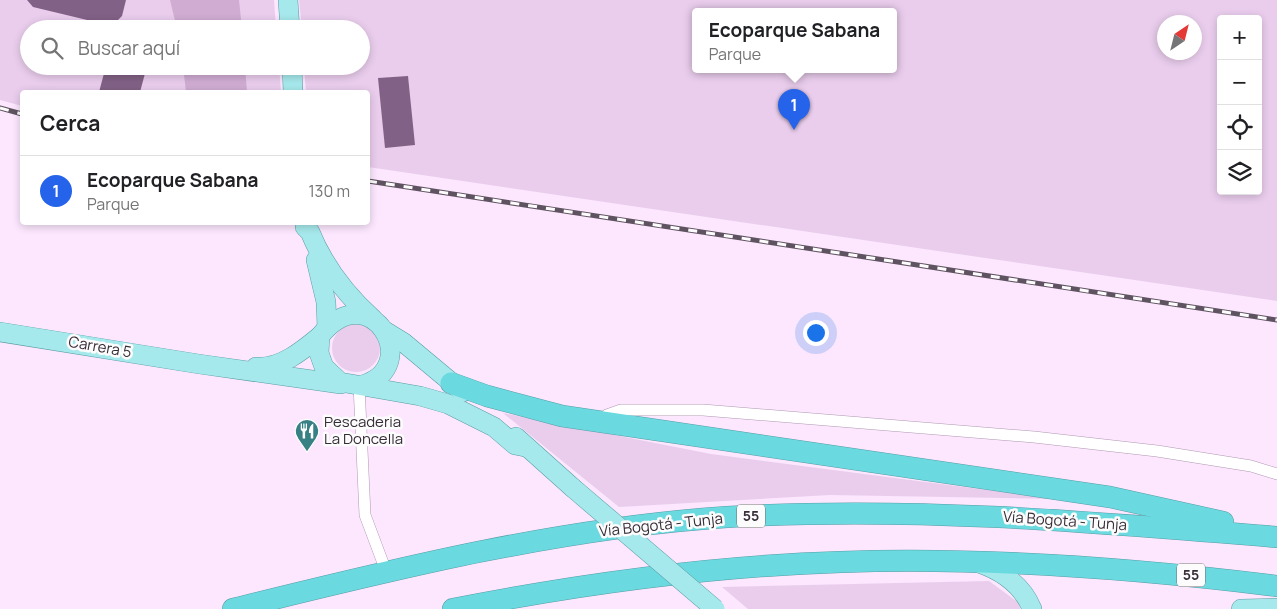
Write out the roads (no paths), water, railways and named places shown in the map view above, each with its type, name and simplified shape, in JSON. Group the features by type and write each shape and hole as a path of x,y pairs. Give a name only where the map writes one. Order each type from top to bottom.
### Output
{"highway":[{"path":"451,383 524,407 600,422 1110,497 1277,533"},
{"name":"Vía Bogotá - Tunja","path":"233,609 386,571 503,546 602,531 725,517 869,512 1059,520 1277,537"},
{"name":"55","path":"453,609 639,579 746,568 841,562 973,561 1104,568 1277,586"}],"main road":[{"path":"288,0 289,20"},
{"path":"292,75 293,90"},
{"path":"304,225 310,232 332,275 354,302 380,325 404,342 715,609"},
{"path":"304,225 304,234 321,277 323,332 319,353 324,367 334,379 356,385 374,380 388,364 390,344 380,325 357,314 340,317 323,332"},
{"name":"Carrera 5","path":"0,332 199,364 356,385 448,404 494,427 515,445 525,447"},
{"name":"Carrera 5","path":"199,364 264,368 284,361 303,350 323,332"},
{"path":"973,561 996,569 1015,583 1032,609"},
{"path":"1241,609 1277,608"}],"street":[{"path":"356,385 365,515 386,571"},
{"path":"600,422 608,415 621,410 703,410 1024,436 1157,451 1251,466 1277,474"}],"railway":[{"path":"0,108 20,113"},
{"path":"370,181 1277,320"}],"place":[{"name":"Ecoparque Sabana","path":"794,130"},
{"name":"Pescaderia La Doncella","path":"307,452"}]}
